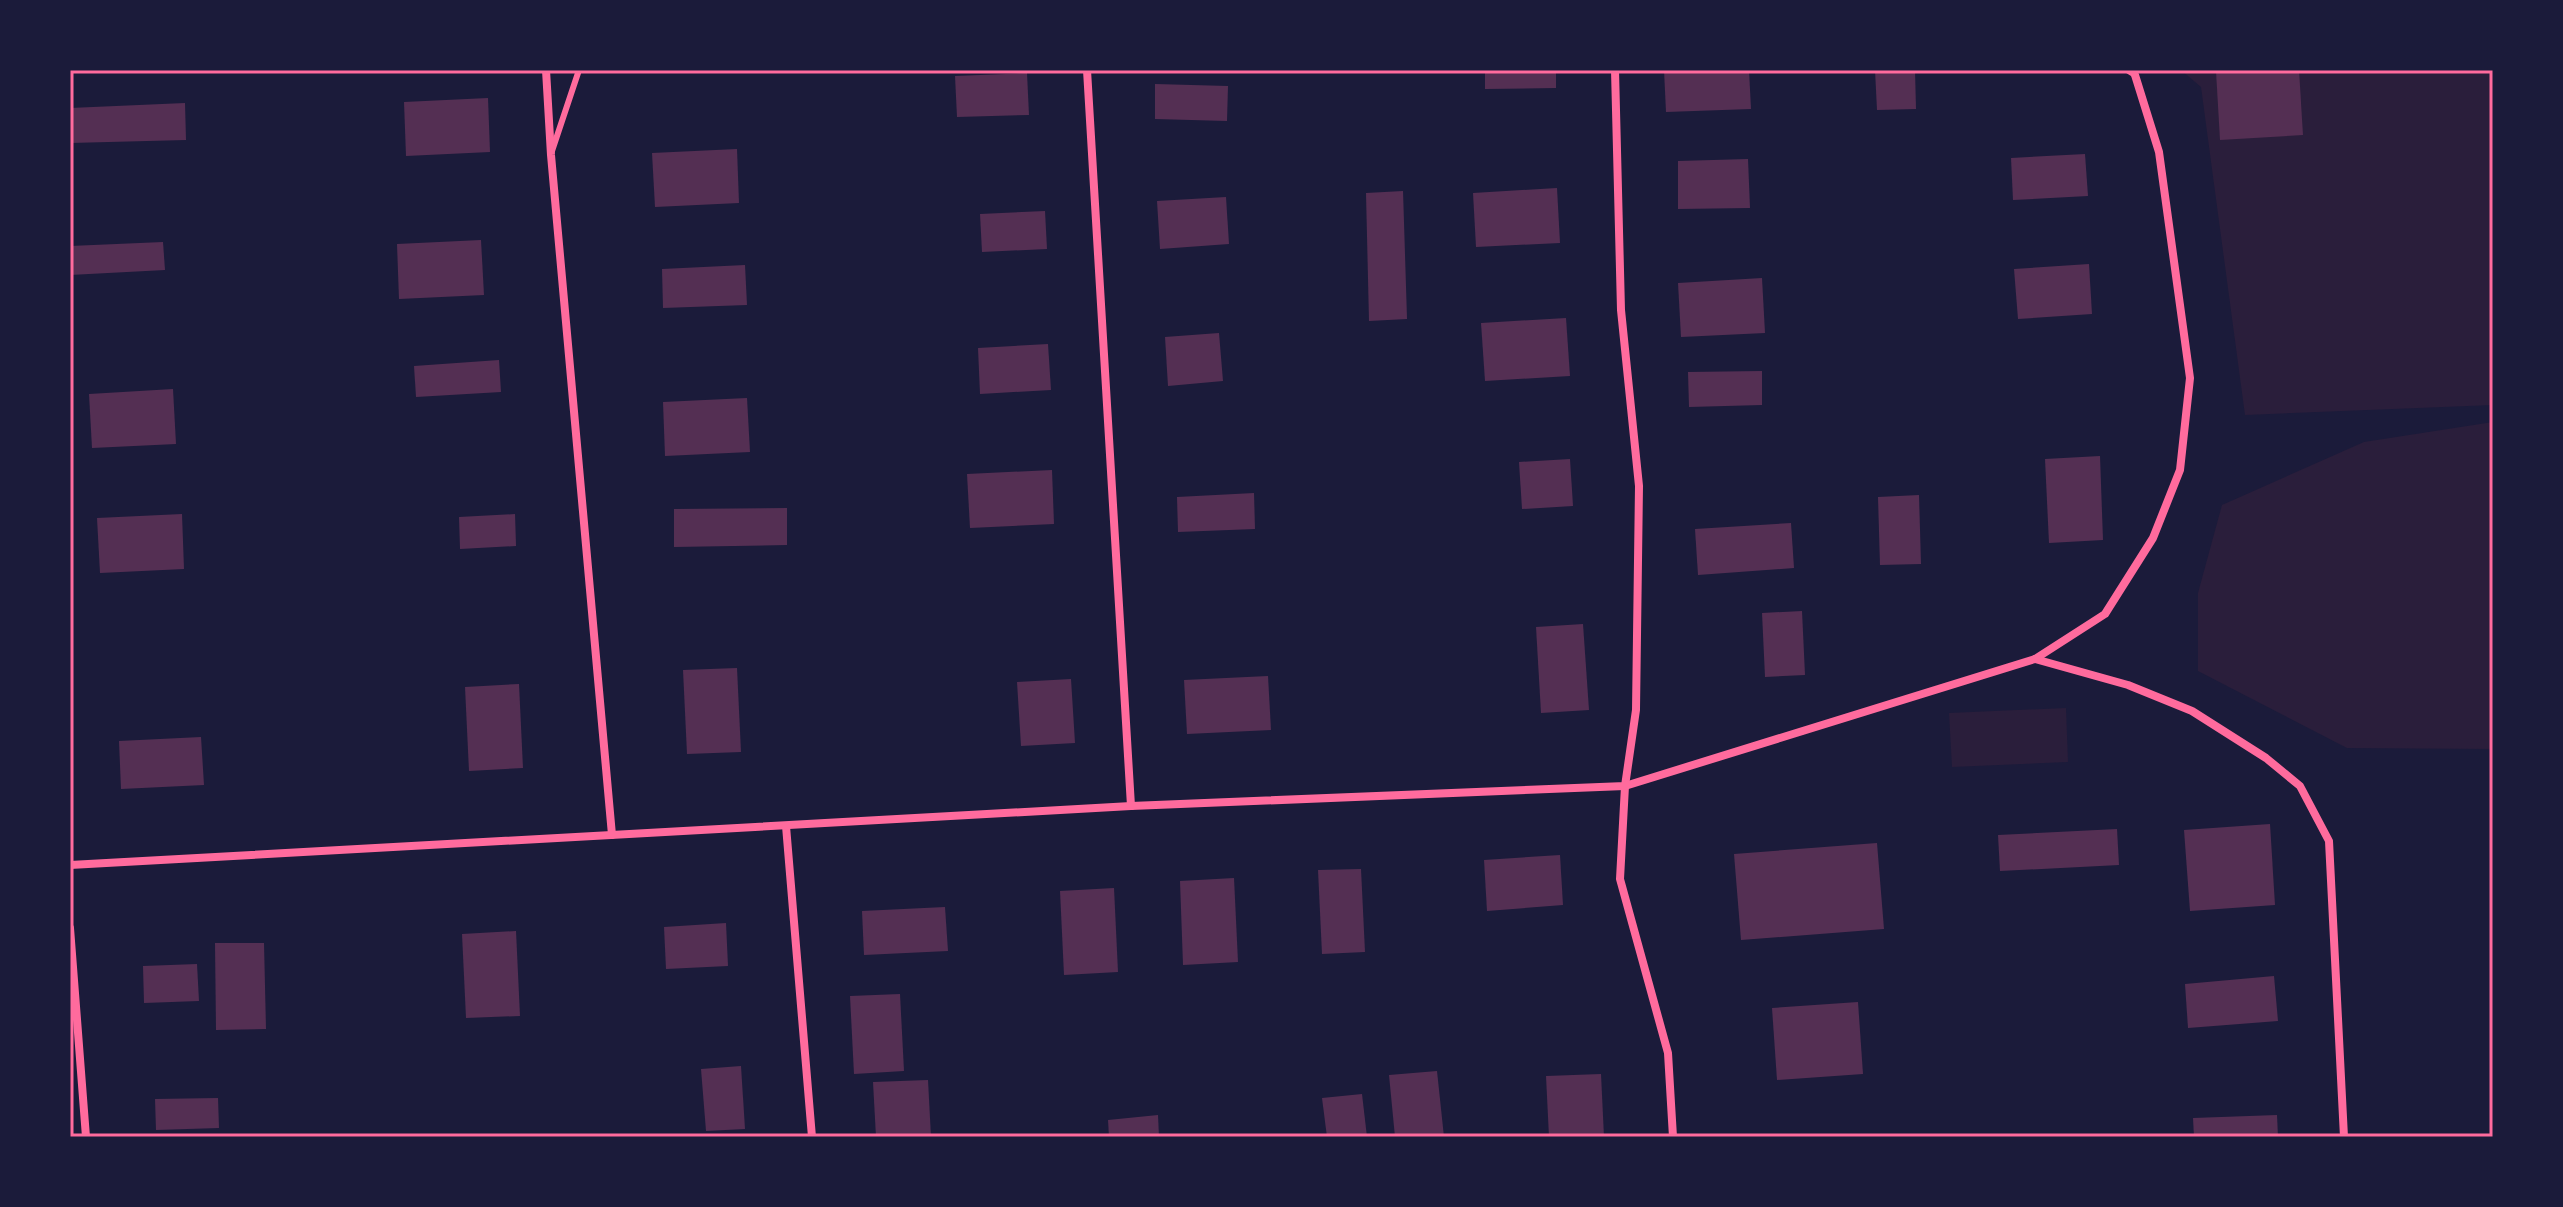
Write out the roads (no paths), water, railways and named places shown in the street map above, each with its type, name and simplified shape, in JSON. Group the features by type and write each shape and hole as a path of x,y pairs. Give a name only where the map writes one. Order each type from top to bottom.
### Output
{"street":[{"path":"546,70 612,835"},
{"path":"1087,70 1131,806"},
{"path":"1615,70 1621,310 1639,486 1636,710 1625,786 1620,879 1668,1053 1673,1137"},
{"path":"70,865 1131,806 1625,786 2035,659 2105,614 2153,538 2180,470 2190,378 2159,152 2132,72"},
{"path":"2035,659 2128,685 2192,711 2266,758 2300,786 2329,841 2344,1137"},
{"path":"786,826 812,1137"},
{"path":"70,928 86,1137"}],"lane":[{"path":"551,155 579,70"}]}
